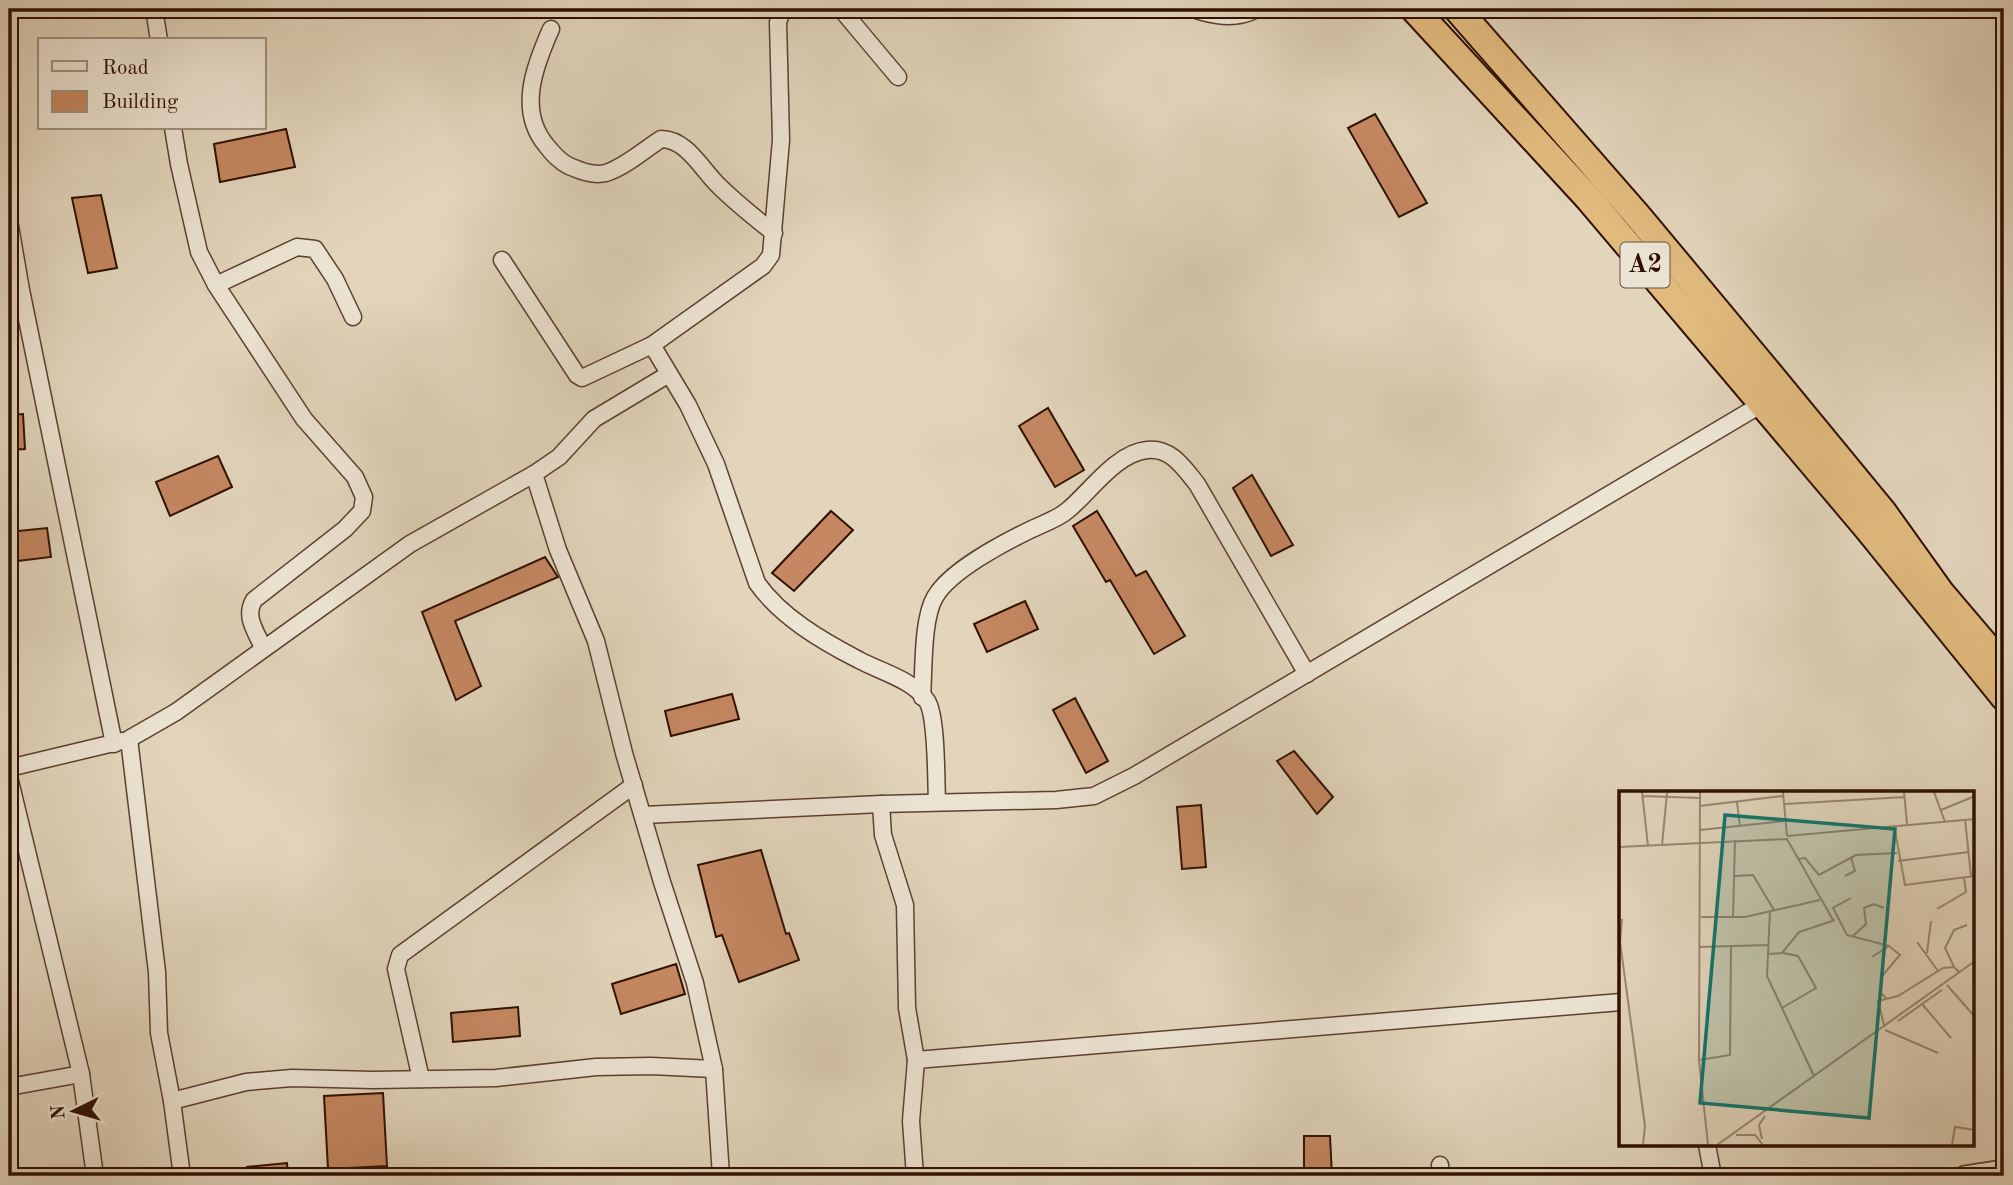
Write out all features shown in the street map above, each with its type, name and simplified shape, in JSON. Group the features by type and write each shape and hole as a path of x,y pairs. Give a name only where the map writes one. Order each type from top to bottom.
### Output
{"highway":[{"name":"A2","path":"1415,9 1589,199 1762,404 1875,520 2004,667"},
{"name":"A2","path":"1457,9 1637,215 1875,520 2004,697"}],"street":[{"path":"154,9 159,38"},
{"path":"502,260 577,375 582,378 652,345 763,266 771,255 774,233 781,139 778,22 783,9"},
{"path":"841,9 898,77"},
{"path":"1198,9 1224,18 1244,16 1258,9"},
{"path":"551,29 536,62 530,100 532,120 542,142 560,162 585,173 604,173 661,139 670,139 693,156 718,185 774,233"},
{"path":"173,130 199,252 216,285 304,419 355,477 364,497 362,511 345,530 254,600 249,609 250,619 263,648"},
{"path":"9,220 23,303 121,741 157,972 159,1033 173,1101 182,1176"},
{"path":"216,285 297,247 315,249 335,279 354,317"},
{"path":"652,345 688,405 716,464 757,583 769,600 792,619 858,659 904,681 927,701 932,722 937,802"},
{"path":"9,768 121,741 176,712 410,544 559,457 594,419 669,374"},
{"path":"643,816 881,804 1056,800 1094,796 1307,674 1762,404"},
{"path":"922,697 929,610 936,594 977,559 1067,511 1088,487 1129,455 1146,450 1159,450 1170,455 1197,484 1307,674"},
{"path":"534,474 558,550 596,641 662,882 695,983 714,1069 720,1176"},
{"path":"9,777 81,1074 95,1176"},
{"path":"421,1079 396,969 400,955 634,785"},
{"path":"881,804 883,835 905,905 907,1008 916,1059 911,1121 915,1176"},
{"path":"916,1059 1619,1003"},
{"path":"173,1101 246,1082 292,1078 496,1078 596,1067 714,1069"},
{"path":"9,1087 81,1074"},
{"path":"1707,1146 1713,1176"},
{"path":"1965,1176 2004,1170"}],"building":[{"path":"1375,114 1427,203 1399,217 1348,128"},
{"path":"286,129 295,167 220,182 214,144"},
{"path":"101,195 117,268 88,273 72,198"},
{"path":"1048,408 1084,470 1055,487 1019,426"},
{"path":"23,414 25,449 9,450 9,415"},
{"path":"218,456 232,487 170,516 156,482"},
{"path":"1252,475 1293,545 1271,556 1233,488"},
{"path":"831,511 853,530 794,591 772,573"},
{"path":"1097,511 1136,576 1146,571 1185,636 1154,654 1110,580 1106,582 1073,526"},
{"path":"47,528 51,557 9,562 9,532"},
{"path":"545,557 558,577 455,621 481,686 456,700 422,612"},
{"path":"1025,601 1038,629 987,652 974,624"},
{"path":"732,694 739,719 671,736 665,711"},
{"path":"1075,698 1108,761 1086,773 1053,710"},
{"path":"1294,751 1333,797 1317,814 1277,761"},
{"path":"1201,805 1206,867 1182,869 1177,807"},
{"path":"761,850 786,934 789,933 799,960 739,982 722,935 716,937 698,865"},
{"path":"676,964 685,994 621,1014 612,984"},
{"path":"518,1007 520,1036 453,1042 451,1013"},
{"path":"383,1093 387,1166 328,1169 324,1096"},
{"path":"1304,1136 1330,1136 1332,1176 1304,1176"},
{"path":"287,1163 288,1176 247,1176 247,1167"}]}
